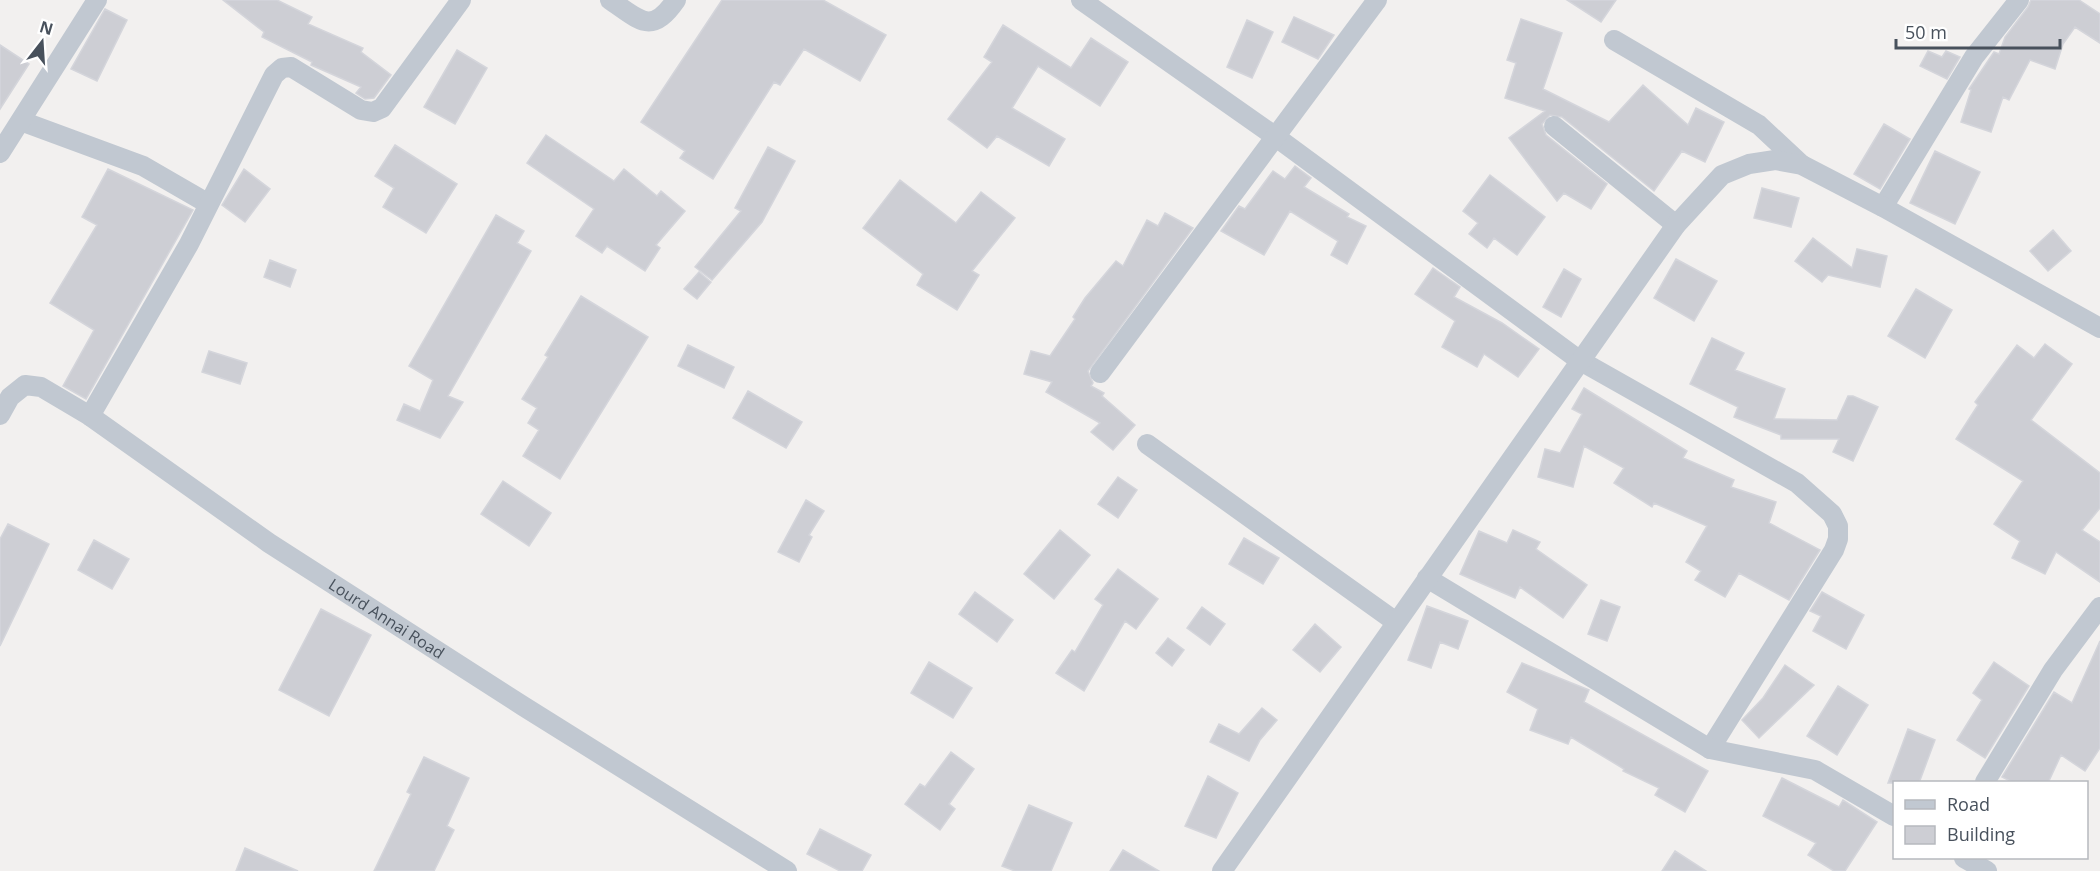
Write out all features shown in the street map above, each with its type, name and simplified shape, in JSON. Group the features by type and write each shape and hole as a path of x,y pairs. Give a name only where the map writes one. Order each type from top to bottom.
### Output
{"street":[{"path":"0,153 97,0"},
{"path":"90,416 189,244 207,203 274,75 282,68 291,67 361,110 373,112 382,108 461,0"},
{"path":"610,0 642,21 652,23 660,20 676,0"},
{"path":"1081,0 1276,137 1579,360 1797,483 1822,502 1838,526 1838,538 1834,550 1710,749"},
{"path":"1101,373 1377,0"},
{"path":"1883,207 1974,57 2019,0"},
{"path":"1614,40 1759,125 1802,165 1883,207 2100,328"},
{"path":"21,121 143,166 207,203"},
{"path":"1554,126 1676,225"},
{"path":"1222,871 1676,225 1722,175 1749,164 1775,160 1802,165"},
{"name":"Lourd Annai Road","path":"0,415 10,397 25,385 41,387 90,416 269,543 523,706 787,871"},
{"path":"1147,444 1396,622"},
{"path":"1427,578 1710,749 1815,770 1893,815"},
{"path":"1986,781 2053,670 2100,607"},
{"path":"1966,859 1986,871"}],"building":[{"path":"223,0 277,0 312,17 308,24 363,48 361,52 391,75 374,98 365,99 356,93 361,87 311,65 312,62 262,37 264,32"},
{"path":"722,0 823,0 886,35 860,81 804,49 780,85 774,82 713,179 680,158 685,151 641,122"},
{"path":"1567,0 1616,0 1601,22"},
{"path":"2031,0 2079,0 2100,14 2100,43 2075,27 2063,44 2055,69 2030,60 2009,100 2003,97 1991,132 1961,122 1971,90 1969,89 1994,52 1999,54 2005,37"},
{"path":"105,9 127,20 97,81 71,69"},
{"path":"1294,17 1334,35 1318,59 1282,42"},
{"path":"1521,19 1562,33 1543,89 1609,122 1643,85 1688,125 1696,108 1724,122 1705,162 1682,151 1654,191 1562,117 1550,115 1542,124 1546,135 1607,184 1591,209 1564,193 1557,201 1509,138 1545,111 1505,98 1516,63 1507,60"},
{"path":"1247,20 1273,32 1252,78 1227,67"},
{"path":"1003,25 1071,68 1091,38 1128,62 1100,106 1038,66 1012,108 1065,139 1049,166 997,136 987,148 948,119 992,62 984,57"},
{"path":"0,45 29,64 0,109"},
{"path":"457,50 487,68 455,124 424,107"},
{"path":"1928,51 1942,57 1946,51 1960,57 1947,79 1920,66"},
{"path":"1884,124 1910,139 1880,189 1854,174"},
{"path":"546,135 614,181 624,169 657,196 661,191 685,211 656,245 660,248 645,271 607,246 602,253 576,236 594,209 527,163"},
{"path":"395,145 457,184 426,233 383,207 394,188 375,176"},
{"path":"768,147 795,161 762,222 712,280 695,267 741,211 735,208"},
{"path":"1935,151 1980,172 1955,224 1910,203"},
{"path":"1295,166 1311,178 1304,187 1349,214 1347,217 1366,226 1347,264 1331,255 1338,241 1290,211 1264,255 1221,231 1239,206 1245,209 1273,171 1285,179"},
{"path":"108,169 193,210 86,399 63,386 94,330 50,303 97,225 82,217"},
{"path":"244,169 270,189 245,222 222,205"},
{"path":"1490,175 1545,217 1517,255 1494,238 1487,248 1469,234 1478,223 1463,211"},
{"path":"900,180 956,223 981,192 1015,218 972,271 979,275 957,310 917,285 923,274 863,228"},
{"path":"1762,188 1799,198 1791,227 1754,218"},
{"path":"1165,213 1193,228 1088,371 1093,383 1091,386 1104,393 1102,396 1135,425 1113,450 1091,432 1100,423 1046,392 1052,382 1024,374 1031,351 1050,356 1075,319 1073,317 1085,298 1116,261 1123,266 1147,220 1158,226"},
{"path":"496,215 524,231 517,243 531,251 448,396 463,402 440,438 397,420 404,404 420,411 433,380 409,366"},
{"path":"2053,230 2071,251 2048,271 2030,251"},
{"path":"1813,238 1852,268 1857,249 1887,256 1880,287 1828,275 1822,282 1795,261"},
{"path":"1676,259 1717,281 1694,321 1654,298"},
{"path":"270,260 296,270 290,287 264,277"},
{"path":"1433,268 1460,287 1454,297 1502,323 1539,349 1518,377 1484,354 1477,367 1442,347 1455,321 1415,294"},
{"path":"1564,269 1581,279 1561,317 1543,307"},
{"path":"699,272 711,282 697,299 684,289"},
{"path":"1916,289 1952,310 1925,358 1888,336"},
{"path":"581,296 648,337 560,479 523,456 539,430 528,423 537,408 522,399 548,357 545,355"},
{"path":"1712,338 1744,353 1735,370 1785,389 1774,419 1837,420 1848,396 1878,407 1853,461 1833,452 1839,439 1781,439 1781,435 1734,417 1738,407 1690,384"},
{"path":"2045,344 2072,364 2031,420 2100,473 2100,508 2082,530 2100,542 2100,582 2056,552 2045,574 2012,558 2020,541 1994,524 2023,481 1956,439 1978,405 1975,402 2017,345 2034,358"},
{"path":"688,345 734,367 724,388 678,366"},
{"path":"209,351 247,363 240,384 202,372"},
{"path":"1584,388 1687,451 1683,458 1734,480 1731,487 1776,502 1769,523 1820,550 1789,600 1739,573 1725,597 1695,580 1701,571 1686,562 1707,526 1654,503 1652,507 1614,483 1624,468 1584,446 1573,487 1538,477 1545,449 1560,453 1582,414 1572,409"},
{"path":"748,391 802,422 786,448 733,418"},
{"path":"1118,477 1137,490 1118,518 1098,504"},
{"path":"503,481 551,513 529,546 481,514"},
{"path":"806,500 824,511 809,535 812,537 799,562 778,552"},
{"path":"8,524 49,544 0,646 0,539"},
{"path":"1060,530 1090,555 1054,599 1024,574"},
{"path":"1513,530 1540,542 1536,549 1587,585 1563,618 1520,587 1515,598 1460,574 1479,531 1507,543"},
{"path":"1244,538 1279,558 1263,584 1229,564"},
{"path":"94,540 129,559 112,589 78,570"},
{"path":"1118,569 1158,599 1136,629 1125,621 1084,691 1056,673 1072,650 1075,652 1103,605 1095,599"},
{"path":"975,592 1013,620 997,642 959,614"},
{"path":"1822,592 1864,615 1846,649 1813,631 1821,616 1810,611"},
{"path":"1601,600 1620,607 1607,641 1588,634"},
{"path":"1427,606 1468,621 1458,649 1440,642 1431,668 1408,660"},
{"path":"1202,607 1225,624 1210,645 1187,628"},
{"path":"321,609 371,635 329,716 279,690"},
{"path":"1315,624 1341,647 1320,672 1293,650"},
{"path":"1168,638 1184,650 1172,666 1156,653"},
{"path":"2100,641 2100,748 2085,771 2061,755 2049,781 2010,781 2002,777 2054,692 2072,703"},
{"path":"929,662 972,688 953,718 911,693"},
{"path":"1994,662 2029,686 1985,758 1957,740 1982,700 1973,693"},
{"path":"1522,663 1589,690 1584,702 1708,771 1685,812 1655,795 1659,788 1623,771 1624,769 1571,737 1568,744 1530,730 1538,709 1507,692"},
{"path":"1785,665 1814,685 1759,738 1742,720 1763,698"},
{"path":"1838,686 1868,705 1837,755 1807,736"},
{"path":"1262,708 1277,720 1260,740 1249,761 1210,742 1219,724 1239,734"},
{"path":"1908,729 1935,740 1920,781 1888,783"},
{"path":"951,752 974,769 949,804 955,809 940,830 905,804 920,784 925,787"},
{"path":"424,757 469,778 447,826 454,830 434,871 374,871 411,794 407,792"},
{"path":"1208,776 1238,793 1216,838 1185,826"},
{"path":"1782,778 1839,807 1843,800 1877,822 1845,871 1834,871 1808,855 1816,843 1763,816"},
{"path":"1029,805 1072,823 1051,871 1015,871 1002,866"},
{"path":"820,829 871,855 862,871 840,871 807,854"},
{"path":"245,848 298,871 236,871"},
{"path":"1123,850 1159,871 1110,871"},
{"path":"1675,851 1706,871 1662,871"}]}
